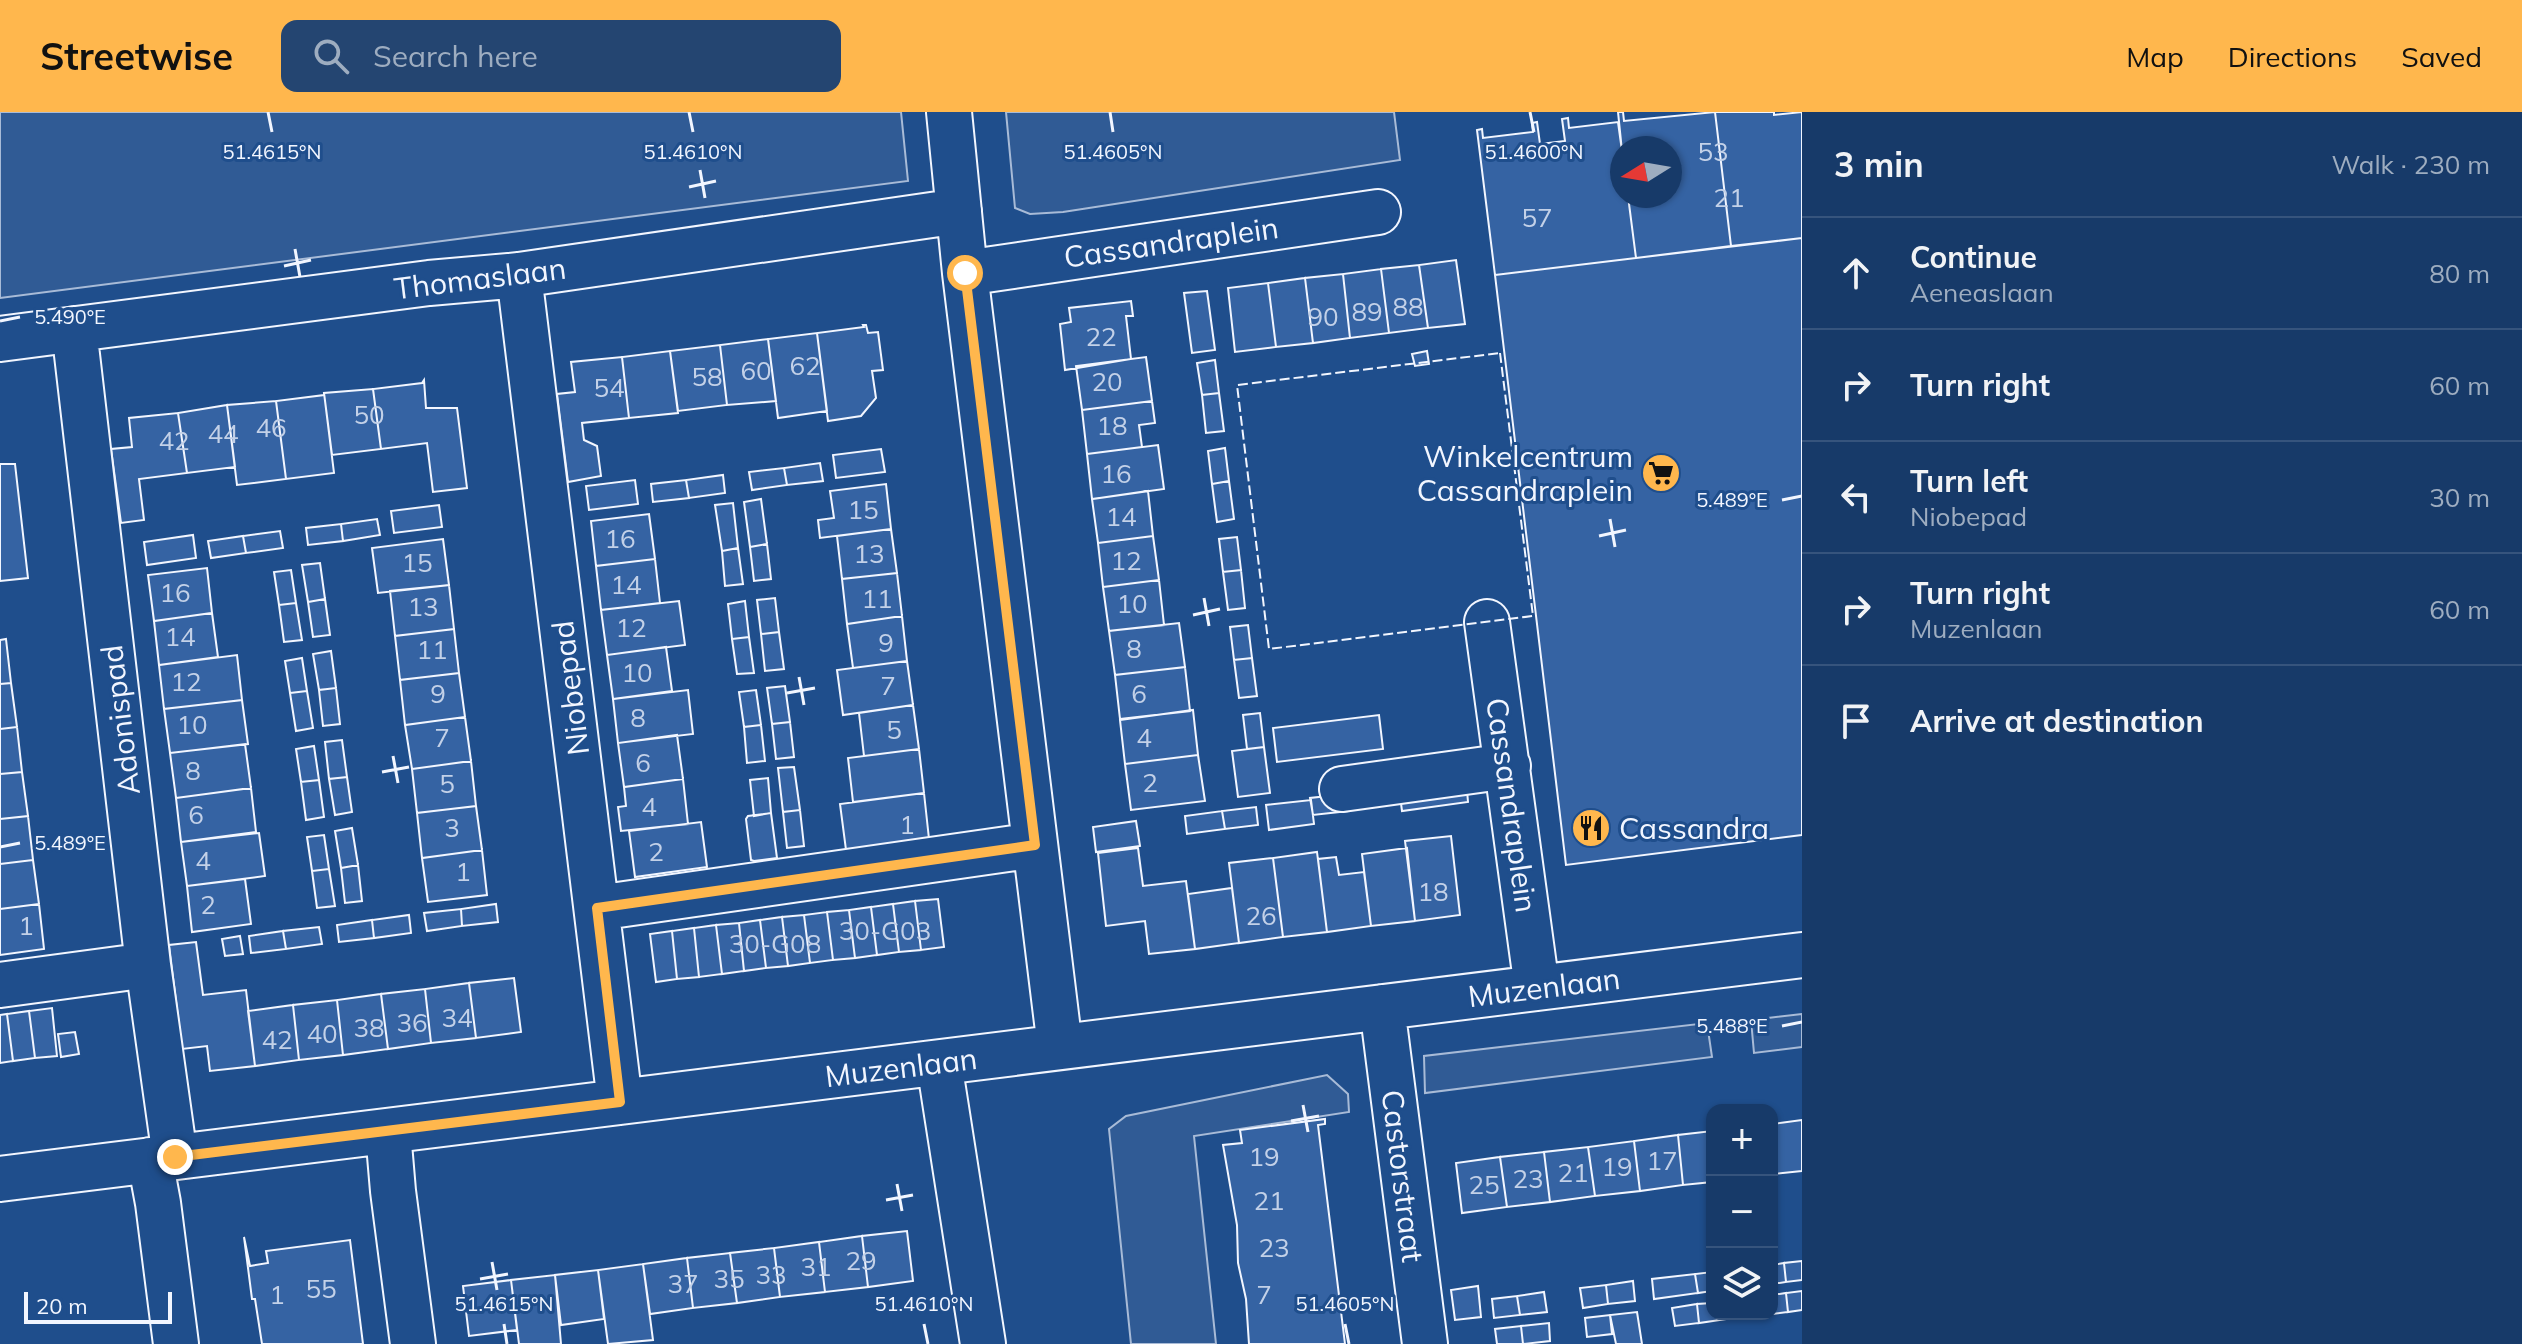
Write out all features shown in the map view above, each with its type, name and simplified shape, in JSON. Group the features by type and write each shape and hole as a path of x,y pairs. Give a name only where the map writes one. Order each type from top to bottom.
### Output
{"street":[{"path":"949,112 965,273 1060,1047"},
{"name":"Thomaslaan","path":"0,339 429,283 519,275 959,211"},
{"name":"Cassandraplein","path":"965,273 1378,212"},
{"name":"Niobepad","path":"519,275 620,1102"},
{"name":"Adonispad","path":"74,329 148,965 162,1159 158,1203 176,1344"},
{"name":"Cassandraplein","path":"1487,622 1537,988"},
{"path":"1342,789 1508,766"},
{"path":"597,908 1035,845"},
{"name":"Muzenlaan","path":"0,1179 1802,955"},
{"path":"0,985 148,965"},
{"name":"Castorstraat","path":"1382,1007 1425,1344"},
{"path":"939,1063 983,1344"},
{"path":"388,1132 413,1344"}],"shaded area":[{"path":"0,112 901,112 908,181 0,298"},
{"path":"1006,112 1394,112 1400,160 1063,212 1030,214 1015,208"},
{"path":"1802,1014 1802,1047 1754,1053 1751,1020"},
{"path":"1707,1023 1712,1057 1425,1093 1424,1056"},
{"path":"1327,1075 1348,1094 1349,1112 1194,1136 1216,1344 1131,1344 1109,1129 1126,1116"}],"building":[{"path":"1618,112 1623,112 1624,121 1715,112 1731,246 1636,258 1630,208 1682,208 1682,136 1620,136"},
{"path":"1715,112 1774,112 1774,115 1802,112 1802,238 1731,246"},
{"path":"1568,118 1569,128 1618,122 1620,136 1610,136 1610,208 1630,208 1636,258 1495,275 1477,130 1482,129 1483,138 1533,132 1532,123 1537,122 1540,144 1565,141 1562,119"},
{"name":"Winkelcentrum Cassandraplein","path":"1802,238 1802,835 1566,865 1495,275"},
{"path":"1456,260 1465,324 1428,328 1419,265"},
{"path":"1419,265 1428,328 1389,333 1381,269"},
{"path":"1381,269 1389,333 1350,338 1343,274"},
{"path":"1343,274 1350,338 1313,343 1305,278"},
{"path":"1305,278 1313,343 1276,347 1268,283"},
{"path":"1268,283 1276,347 1235,352 1228,288"},
{"path":"1207,291 1215,350 1192,353 1184,293"},
{"path":"1131,301 1133,316 1126,316 1131,359 1065,370 1060,324 1071,322 1069,308"},
{"path":"866,325 868,333 878,332 883,370 872,371 876,398 861,416 828,421 817,333"},
{"path":"817,333 827,411 778,418 768,339"},
{"path":"768,339 776,401 727,405 720,345"},
{"path":"720,345 727,405 678,411 670,351"},
{"path":"670,351 678,413 629,418 622,357"},
{"path":"1427,351 1429,364 1415,366 1412,354"},
{"path":"622,357 629,418 582,423 584,440 597,446 601,476 568,482 557,394 575,392 571,362"},
{"path":"1146,357 1152,401 1082,410 1076,366"},
{"path":"1215,360 1219,393 1202,395 1197,363"},
{"path":"424,380 426,408 457,408 467,488 433,492 427,443 381,449 373,389 422,383"},
{"path":"373,389 381,449 332,455 324,393"},
{"path":"324,393 334,473 286,479 276,401"},
{"path":"1219,393 1224,431 1206,433 1202,395"},
{"path":"276,401 286,479 237,485 227,405"},
{"path":"1152,401 1155,423 1139,425 1142,447 1087,454 1082,410"},
{"path":"227,405 235,467 187,473 178,413"},
{"path":"178,413 187,473 139,479 144,520 121,523 111,449 132,447 129,418"},
{"path":"1158,445 1164,489 1092,499 1087,454"},
{"path":"1225,448 1229,481 1212,484 1208,451"},
{"path":"881,449 885,472 836,478 833,455"},
{"path":"820,463 823,481 787,485 784,468"},
{"path":"0,464 15,464 28,578 0,581"},
{"path":"784,468 787,485 752,490 749,472"},
{"path":"723,475 725,493 689,498 686,480"},
{"path":"635,480 638,504 589,510 586,486"},
{"path":"686,480 689,498 653,502 651,484"},
{"path":"1229,481 1234,519 1217,522 1212,484"},
{"path":"886,484 891,529 820,538 818,520 834,518 830,491"},
{"path":"1148,491 1153,536 1098,543 1092,499"},
{"path":"761,499 767,544 750,547 744,502"},
{"path":"733,503 738,548 722,551 715,505"},
{"path":"439,505 442,527 394,533 391,511"},
{"path":"649,514 655,559 596,566 591,521"},
{"path":"377,519 380,535 343,541 341,524"},
{"path":"341,524 343,541 308,545 306,528"},
{"path":"891,529 897,573 842,579 837,536"},
{"path":"280,531 283,548 246,553 243,536"},
{"path":"193,535 196,558 147,565 144,542"},
{"path":"243,536 246,553 211,558 208,541"},
{"path":"1153,536 1159,580 1103,587 1098,543"},
{"path":"1237,537 1241,570 1223,572 1219,539"},
{"path":"443,539 449,585 378,593 372,548"},
{"path":"767,544 771,579 754,581 750,547"},
{"path":"738,548 743,584 725,586 722,551"},
{"path":"655,559 660,603 601,610 596,566"},
{"path":"320,563 325,599 308,602 302,565"},
{"path":"207,568 212,613 154,621 148,575"},
{"path":"291,570 296,603 279,605 274,572"},
{"path":"1241,570 1245,608 1228,610 1223,572"},
{"path":"897,573 902,616 847,624 842,579"},
{"path":"1159,580 1164,625 1109,631 1103,587"},
{"path":"449,585 454,629 395,636 390,591"},
{"path":"775,598 779,632 761,634 757,600"},
{"path":"325,599 330,635 313,637 308,602"},
{"path":"679,601 685,645 607,655 601,610"},
{"path":"745,601 749,637 732,639 728,604"},
{"path":"296,603 302,640 284,642 279,605"},
{"path":"212,613 218,657 159,665 154,621"},
{"path":"902,616 907,661 853,668 847,624"},
{"path":"1179,623 1185,667 1115,675 1109,631"},
{"path":"1248,625 1252,658 1234,660 1230,627"},
{"path":"454,629 459,673 400,680 395,636"},
{"path":"779,632 784,669 765,671 761,634"},
{"path":"749,637 754,673 737,674 732,639"},
{"path":"6,639 11,683 0,684 0,640"},
{"path":"666,647 672,691 613,699 607,655"},
{"path":"331,651 336,688 319,690 313,654"},
{"path":"237,655 242,700 164,709 159,665"},
{"path":"302,658 307,691 290,693 285,661"},
{"path":"1252,658 1257,696 1239,698 1234,660"},
{"path":"907,661 913,705 843,715 837,670"},
{"path":"1185,667 1190,711 1120,719 1115,675"},
{"path":"459,673 465,717 405,725 400,680"},
{"path":"11,683 17,727 0,729 0,684"},
{"path":"785,686 790,722 772,724 767,688"},
{"path":"336,688 340,724 323,726 319,690"},
{"path":"688,690 693,734 618,743 613,699"},
{"path":"756,690 761,725 744,727 739,692"},
{"path":"307,691 313,728 296,731 290,693"},
{"path":"242,700 248,744 170,753 164,709"},
{"path":"913,705 919,749 864,756 859,713"},
{"path":"1193,710 1198,755 1125,764 1120,720"},
{"path":"1260,713 1264,747 1247,749 1243,715"},
{"path":"1379,715 1383,749 1277,762 1273,728"},
{"path":"465,717 471,761 412,769 405,725"},
{"path":"790,722 794,757 776,759 772,724"},
{"path":"761,725 765,761 747,763 744,727"},
{"path":"17,727 22,772 0,774 0,729"},
{"path":"677,735 683,779 624,787 618,743"},
{"path":"342,740 347,777 329,779 325,742"},
{"path":"245,744 251,788 176,798 170,753"},
{"path":"314,746 319,780 301,782 296,749"},
{"path":"1264,747 1270,793 1238,797 1232,751"},
{"path":"919,749 924,793 853,802 848,758"},
{"path":"1198,755 1205,801 1131,810 1125,764"},
{"path":"471,761 476,806 417,813 412,769"},
{"path":"794,767 800,810 783,812 778,768"},
{"path":"22,772 28,816 0,819 0,774"},
{"path":"347,777 352,812 335,815 329,779"},
{"path":"768,778 771,813 754,816 750,780"},
{"path":"683,779 688,824 621,831 618,807 626,806 624,787"},
{"path":"1466,779 1468,802 1402,811 1399,788"},
{"path":"319,780 324,817 306,820 301,782"},
{"path":"251,788 256,832 181,842 176,798"},
{"path":"924,793 929,839 846,850 840,804"},
{"path":"1346,794 1348,811 1313,815 1310,798"},
{"path":"1311,800 1314,824 1269,830 1266,805"},
{"path":"476,806 482,850 422,858 417,813"},
{"path":"1256,807 1258,825 1225,829 1222,811"},
{"path":"800,810 804,846 787,848 783,812"},
{"path":"1222,811 1225,829 1187,834 1185,816"},
{"path":"771,813 777,858 751,860 746,819 748,816"},
{"path":"28,816 33,860 0,864 0,819"},
{"path":"1136,821 1140,846 1096,852 1093,827"},
{"path":"701,822 707,867 635,877 629,831"},
{"path":"352,828 358,865 341,868 335,831"},
{"path":"259,833 265,876 187,886 181,842"},
{"path":"324,835 329,869 312,871 307,837"},
{"path":"1451,836 1460,915 1415,921 1405,841"},
{"path":"1138,848 1143,886 1186,881 1195,949 1149,954 1145,921 1106,926 1098,853"},
{"path":"1407,848 1415,921 1371,926 1362,854"},
{"path":"482,850 487,895 428,902 422,858"},
{"path":"1317,852 1327,932 1283,937 1273,858"},
{"path":"1336,857 1339,875 1364,872 1371,926 1327,932 1318,859"},
{"path":"1273,858 1283,937 1239,943 1229,863"},
{"path":"33,860 39,904 0,909 0,864"},
{"path":"358,865 362,901 345,903 341,868"},
{"path":"329,869 335,906 317,908 312,871"},
{"path":"245,879 251,924 192,932 187,886"},
{"path":"1232,888 1239,943 1195,949 1188,894"},
{"path":"938,899 944,947 921,950 915,901"},
{"path":"915,901 921,950 899,952 893,904"},
{"path":"39,904 44,949 0,955 0,909"},
{"path":"496,904 498,922 462,926 461,909"},
{"path":"893,904 899,952 877,955 871,907"},
{"path":"871,907 877,955 855,958 849,910"},
{"path":"461,909 462,926 427,931 424,913"},
{"path":"849,910 855,958 833,960 827,912"},
{"path":"827,912 833,960 810,963 804,915"},
{"path":"409,915 411,933 374,938 372,920"},
{"path":"804,915 810,963 788,966 782,917"},
{"path":"782,917 788,966 766,968 760,920"},
{"path":"372,920 374,938 339,942 337,925"},
{"path":"760,920 766,968 744,971 739,923"},
{"path":"739,923 744,971 722,974 716,925"},
{"path":"716,925 722,974 699,977 694,928"},
{"path":"319,927 322,944 286,949 283,931"},
{"path":"694,928 699,977 677,979 672,931"},
{"path":"283,931 286,949 251,953 249,936"},
{"path":"672,931 677,979 656,982 650,934"},
{"path":"240,936 243,954 225,956 222,939"},
{"path":"196,942 203,995 246,990 255,1066 210,1071 207,1046 182,1049 169,945"},
{"path":"514,978 521,1032 476,1038 469,983"},
{"path":"469,983 476,1038 431,1043 425,989"},
{"path":"425,989 431,1043 388,1049 381,994"},
{"path":"381,994 388,1049 343,1055 337,1000"},
{"path":"337,1000 343,1055 299,1060 293,1005"},
{"path":"293,1005 299,1060 255,1066 248,1011"},
{"path":"52,1008 57,1056 35,1058 29,1011"},
{"path":"29,1011 35,1058 13,1061 7,1014"},
{"path":"7,1014 13,1061 0,1063 0,1015"},
{"path":"75,1032 79,1054 61,1057 58,1034"},
{"path":"1325,1119 1325,1124 1318,1125 1345,1344 1249,1344 1246,1299 1238,1263 1237,1225 1223,1145 1242,1143 1240,1130"},
{"path":"1802,1120 1802,1171 1778,1173 1778,1123"},
{"path":"1706,1132 1706,1183 1683,1185 1678,1135"},
{"path":"1678,1135 1683,1185 1640,1191 1634,1141"},
{"path":"1634,1141 1640,1191 1595,1196 1588,1147"},
{"path":"1588,1147 1595,1196 1550,1202 1544,1152"},
{"path":"1544,1152 1550,1202 1507,1207 1500,1157"},
{"path":"1500,1157 1507,1207 1462,1213 1456,1163"},
{"path":"907,1231 913,1281 868,1287 862,1236"},
{"path":"862,1236 868,1287 825,1292 819,1242"},
{"path":"244,1237 250,1266 268,1263 266,1251 350,1240 363,1344 262,1344"},
{"path":"819,1242 825,1292 780,1297 774,1248"},
{"path":"774,1248 780,1297 737,1303 730,1253"},
{"path":"730,1253 737,1303 693,1308 687,1258"},
{"path":"687,1258 693,1308 650,1314 643,1264"},
{"path":"1802,1261 1802,1280 1786,1282 1784,1263"},
{"path":"1784,1263 1786,1282 1778,1283 1778,1264"},
{"path":"643,1264 653,1340 608,1344 598,1270"},
{"path":"598,1270 604,1319 561,1325 555,1275"},
{"path":"1706,1273 1706,1292 1698,1293 1695,1274"},
{"path":"1695,1274 1698,1293 1654,1299 1652,1279"},
{"path":"555,1275 561,1344 519,1344 511,1280"},
{"path":"511,1280 517,1330 469,1336 463,1286"},
{"path":"1633,1281 1635,1301 1608,1304 1606,1285"},
{"path":"1606,1285 1608,1304 1583,1308 1580,1288"},
{"path":"1478,1286 1481,1317 1455,1320 1451,1290"},
{"path":"1802,1291 1802,1310 1788,1312 1786,1293"},
{"path":"1544,1292 1547,1312 1520,1315 1517,1296"},
{"path":"1786,1293 1788,1312 1778,1313 1778,1294"},
{"path":"1517,1296 1520,1315 1494,1318 1492,1299"},
{"path":"1706,1303 1706,1320 1720,1320 1699,1323 1697,1304"},
{"path":"1697,1304 1699,1323 1675,1326 1672,1308"},
{"path":"1637,1312 1642,1344 1616,1344 1610,1315"},
{"path":"1610,1315 1612,1334 1587,1337 1585,1318"},
{"path":"1549,1323 1550,1341 1523,1344 1521,1326"},
{"path":"1521,1326 1523,1344 1497,1344 1495,1329"}],"fence":[{"path":"1500,353 1533,616 1269,649 1237,385 1500,353"}],"place":[{"name":"Winkelcentrum Cassandraplein","path":"1661,473"},
{"name":"Cassandra","path":"1591,828"}],"route":[{"path":"175,1157 620,1102 597,908 1035,845 965,273"}]}
